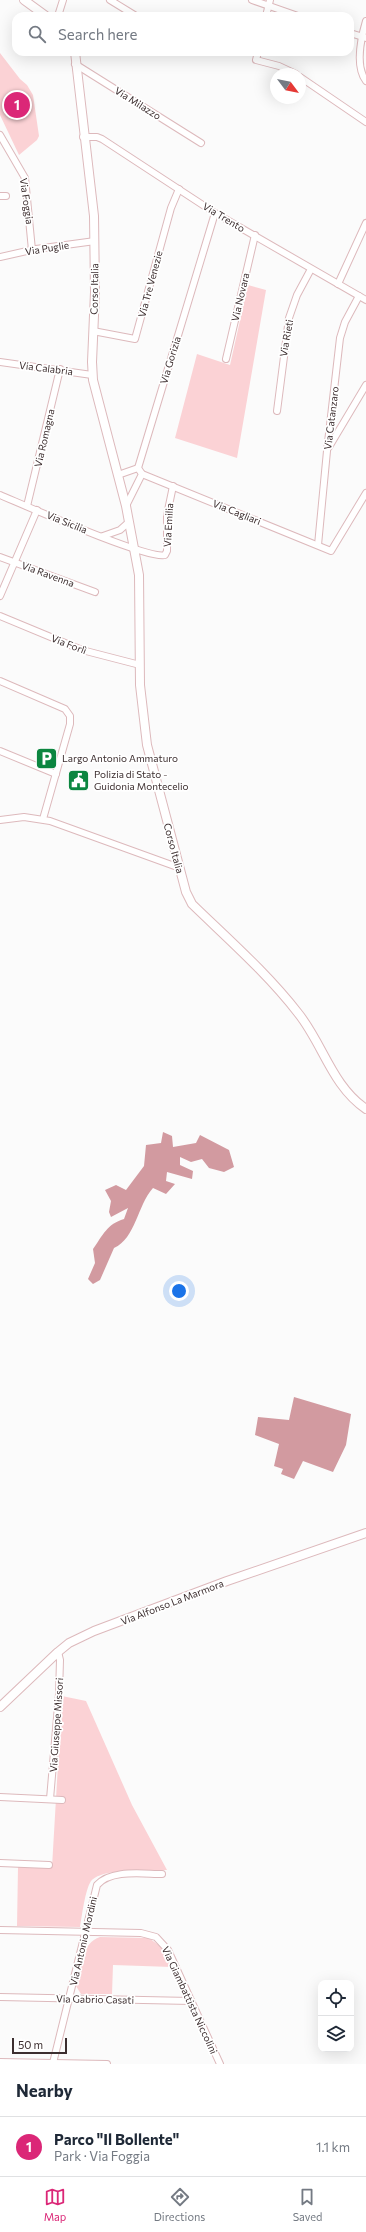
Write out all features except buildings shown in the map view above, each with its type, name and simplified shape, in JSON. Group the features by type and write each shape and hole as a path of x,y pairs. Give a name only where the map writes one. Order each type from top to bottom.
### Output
{"street":[{"path":"24,0 40,12"},
{"path":"59,12 63,0"},
{"path":"110,0 130,12"},
{"path":"252,0 270,3 289,12"},
{"path":"366,21 360,65 366,81"},
{"path":"354,34 364,38"},
{"name":"Corso Italia","path":"74,56 83,137 94,216 95,242 92,375 126,506 134,549 140,591 140,665 142,708 149,755 187,895 192,904 288,1000 316,1039 342,1087 352,1099 366,1109"},
{"path":"257,56 256,60 286,68"},
{"name":"Via Milazzo","path":"75,64 201,143"},
{"path":"306,81 366,122"},
{"name":"Via Foggia","path":"0,135 25,178 32,250"},
{"name":"Via Trento","path":"83,137 96,136 102,139 215,213 366,300"},
{"name":"Via Tre Venezie","path":"93,331 135,339 171,208 179,189"},
{"name":"Via Gorizia","path":"126,506 140,471 215,213"},
{"path":"338,284 366,223"},
{"name":"Via Novara","path":"226,359 255,236"},
{"name":"Via Puglie","path":"0,257 32,250 95,242"},
{"name":"Via Rieti","path":"277,411 289,318 297,295 311,269"},
{"name":"Via Catanzaro","path":"318,545 327,450 342,331 359,296"},
{"name":"Via Calabria","path":"0,362 60,369 92,375"},
{"name":"Via Romagna","path":"27,506 60,369"},
{"path":"327,450 366,386"},
{"path":"118,475 140,471"},
{"name":"Via Cagliari","path":"140,471 332,551 366,492"},
{"name":"Via Emilia","path":"134,549 160,556 166,554 167,515 173,486"},
{"name":"Via Sicilia","path":"0,495 134,549"},
{"path":"0,596 37,510"},
{"path":"102,537 120,530 129,522"},
{"name":"Via Ravenna","path":"0,557 95,592"},
{"name":"Via Forlì","path":"0,616 82,650 140,665"},
{"path":"0,681 62,708 69,713 70,721 43,819"},
{"path":"0,751 56,774"},
{"path":"0,820 18,817 43,819 64,825 180,868"},
{"name":"Via Alfonso La Marmora","path":"0,1707 69,1643 227,1580 366,1533"},
{"name":"Via Giuseppe Missori","path":"50,1799 59,1694 60,1660 58,1652"},
{"path":"0,1797 62,1800"},
{"path":"0,1863 49,1865"},
{"name":"Via Antonio Mordini","path":"53,2063 86,1933 94,1892 101,1881 118,1875 162,1874"},
{"name":"Via Giambattista Niccolini","path":"0,1930 141,1933 160,1940 168,1950 220,2064"},
{"name":"Via Gabrio Casati","path":"0,1997 191,2000"},
{"path":"0,2062 107,2064"}],"shaded area":[{"path":"0,53 20,79 27,85 33,95 39,136 37,140 19,155 0,115"},
{"path":"248,285 266,290 237,458 175,438 197,354 230,365"},
{"path":"163,1132 172,1136 173,1147 196,1143 200,1135 229,1150 234,1167 224,1172 209,1168 202,1159 191,1162 180,1157 180,1165 193,1171 192,1179 167,1172 166,1181 175,1184 166,1194 153,1188 143,1204 127,1237 114,1248 100,1280 93,1284 88,1279 95,1263 93,1249 109,1227 124,1219 128,1208 111,1217 109,1212 111,1201 105,1190 116,1185 126,1190 144,1166 146,1145 161,1143"},
{"path":"294,1397 351,1414 346,1445 333,1472 303,1461 294,1479 281,1474 283,1469 274,1466 279,1444 255,1435 258,1417 289,1420"},
{"path":"62,1696 86,1701 132,1805 167,1870 116,1872 97,1877 91,1881 87,1890 80,1927 17,1926 18,1867 52,1867"},
{"path":"100,1937 149,1938 161,1947 172,1967 113,1965 112,1994 81,1994 76,1986 82,1957 89,1945"}],"place":[{"name":"Parco \"Il Bollente\"","path":"17,105"},
{"name":"Largo Antonio Ammaturo","path":"46,758"},
{"name":"Polizia di Stato - Guidonia Montecelio","path":"79,780"}]}
